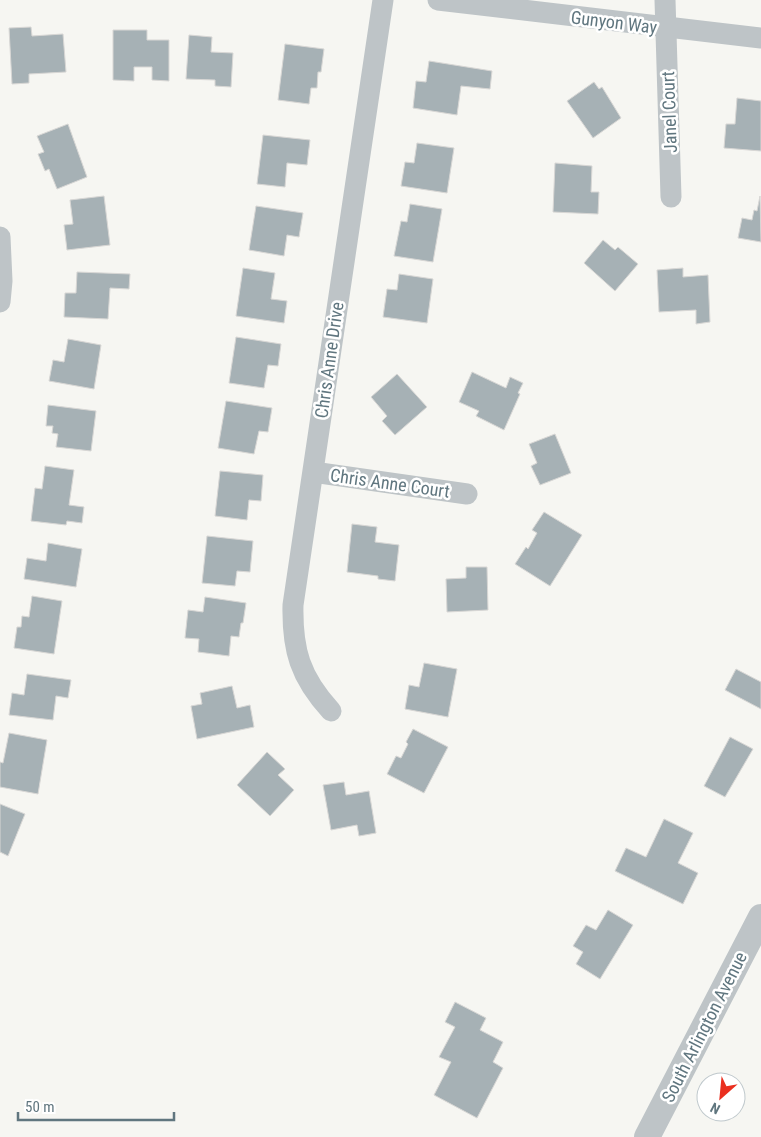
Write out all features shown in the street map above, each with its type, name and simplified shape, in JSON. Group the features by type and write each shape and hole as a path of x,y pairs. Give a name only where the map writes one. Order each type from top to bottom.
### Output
{"street":[{"name":"Chris Anne Drive","path":"331,711 316,694 304,674 295,647 293,605 383,0"},
{"name":"Gunyon Way","path":"438,0 761,38"},
{"name":"Janel Court","path":"665,0 671,197"},
{"path":"0,237 2,282 0,302"},
{"name":"Chris Anne Court","path":"313,472 467,494"},
{"name":"South Arlington Avenue","path":"647,1137 761,917"}],"building":[{"path":"31,27 32,36 63,34 66,72 29,74 29,83 12,84 9,28"},
{"path":"113,30 147,30 147,40 169,40 169,81 152,80 152,67 134,67 134,81 113,80"},
{"path":"189,35 212,37 211,52 233,53 231,87 215,86 215,80 186,79"},
{"path":"285,44 324,49 321,72 318,72 317,88 311,88 309,104 278,100"},
{"path":"429,61 492,71 490,89 461,86 457,115 413,108 416,81 426,82"},
{"path":"594,82 599,89 602,87 621,118 593,138 567,101"},
{"path":"737,98 761,101 761,151 724,148 726,124 735,124"},
{"path":"68,124 87,177 57,189 49,169 45,171 38,154 44,152 37,136"},
{"path":"263,135 310,140 307,165 287,163 285,187 257,184"},
{"path":"417,143 454,148 447,193 401,186 405,162 414,163"},
{"path":"555,163 592,166 591,192 599,192 598,214 553,212"},
{"path":"104,196 110,245 67,250 64,225 73,224 70,200"},
{"path":"760,196 761,242 738,238 742,218 752,220 754,210 757,211"},
{"path":"410,204 442,209 433,262 394,256 401,221 407,222"},
{"path":"256,206 303,213 299,237 287,235 284,256 249,250"},
{"path":"603,240 615,250 618,247 638,264 615,291 584,263"},
{"path":"243,268 275,273 271,299 287,301 284,323 236,316"},
{"path":"683,268 683,277 708,275 710,322 696,324 696,310 659,312 657,270"},
{"path":"77,272 130,274 129,289 110,288 108,319 64,317 65,293 76,293"},
{"path":"399,274 433,279 427,323 383,317 387,289 397,290"},
{"path":"236,337 281,344 278,366 268,365 264,388 229,383"},
{"path":"68,339 101,345 94,389 49,381 53,360 64,362"},
{"path":"472,372 506,388 510,377 523,383 504,430 476,416 479,411 459,402"},
{"path":"397,374 427,407 395,435 382,421 387,416 371,397"},
{"path":"226,401 272,408 268,432 259,431 254,454 218,448"},
{"path":"48,405 96,411 91,451 56,447 58,434 52,433 53,426 46,426"},
{"path":"555,434 571,473 540,485 531,466 537,463 529,444"},
{"path":"45,466 74,470 69,505 84,507 82,523 67,521 66,525 31,521 35,488 42,489"},
{"path":"220,471 263,475 261,501 249,500 247,520 215,516"},
{"path":"544,512 582,535 550,586 515,564 526,547 528,549 537,533 532,530"},
{"path":"352,524 377,527 375,542 399,545 395,581 378,579 378,576 347,572"},
{"path":"207,536 253,541 250,572 237,571 235,586 202,583"},
{"path":"48,543 82,549 76,587 24,579 27,558 46,561"},
{"path":"466,567 487,567 488,610 447,612 446,579 466,578"},
{"path":"32,596 62,601 54,654 14,648 17,627 21,627 22,616 29,617"},
{"path":"205,597 246,603 239,637 231,636 229,656 198,652 199,639 185,638 188,610 203,612"},
{"path":"424,663 457,669 448,717 405,709 409,685 419,687"},
{"path":"736,669 761,682 761,709 725,690"},
{"path":"27,674 71,680 68,698 56,696 53,720 9,715 12,693 24,695"},
{"path":"232,686 237,708 250,705 254,727 197,739 191,706 202,704 200,693"},
{"path":"413,729 448,747 424,793 387,774 396,756 401,758"},
{"path":"9,733 47,740 38,794 0,787 0,762 3,763"},
{"path":"730,737 753,749 725,797 704,786"},
{"path":"267,752 285,769 278,775 294,790 270,816 237,785"},
{"path":"344,782 346,795 369,791 376,833 359,836 357,825 331,830 323,785"},
{"path":"0,804 25,814 8,856 0,852"},
{"path":"664,819 693,833 678,863 698,873 683,904 615,871 626,848 646,857"},
{"path":"608,910 633,925 600,979 576,964 583,952 573,946 586,925 596,930"},
{"path":"455,1002 486,1018 480,1030 503,1042 493,1062 503,1068 477,1118 434,1095 451,1062 439,1057 455,1027 445,1022"}]}
